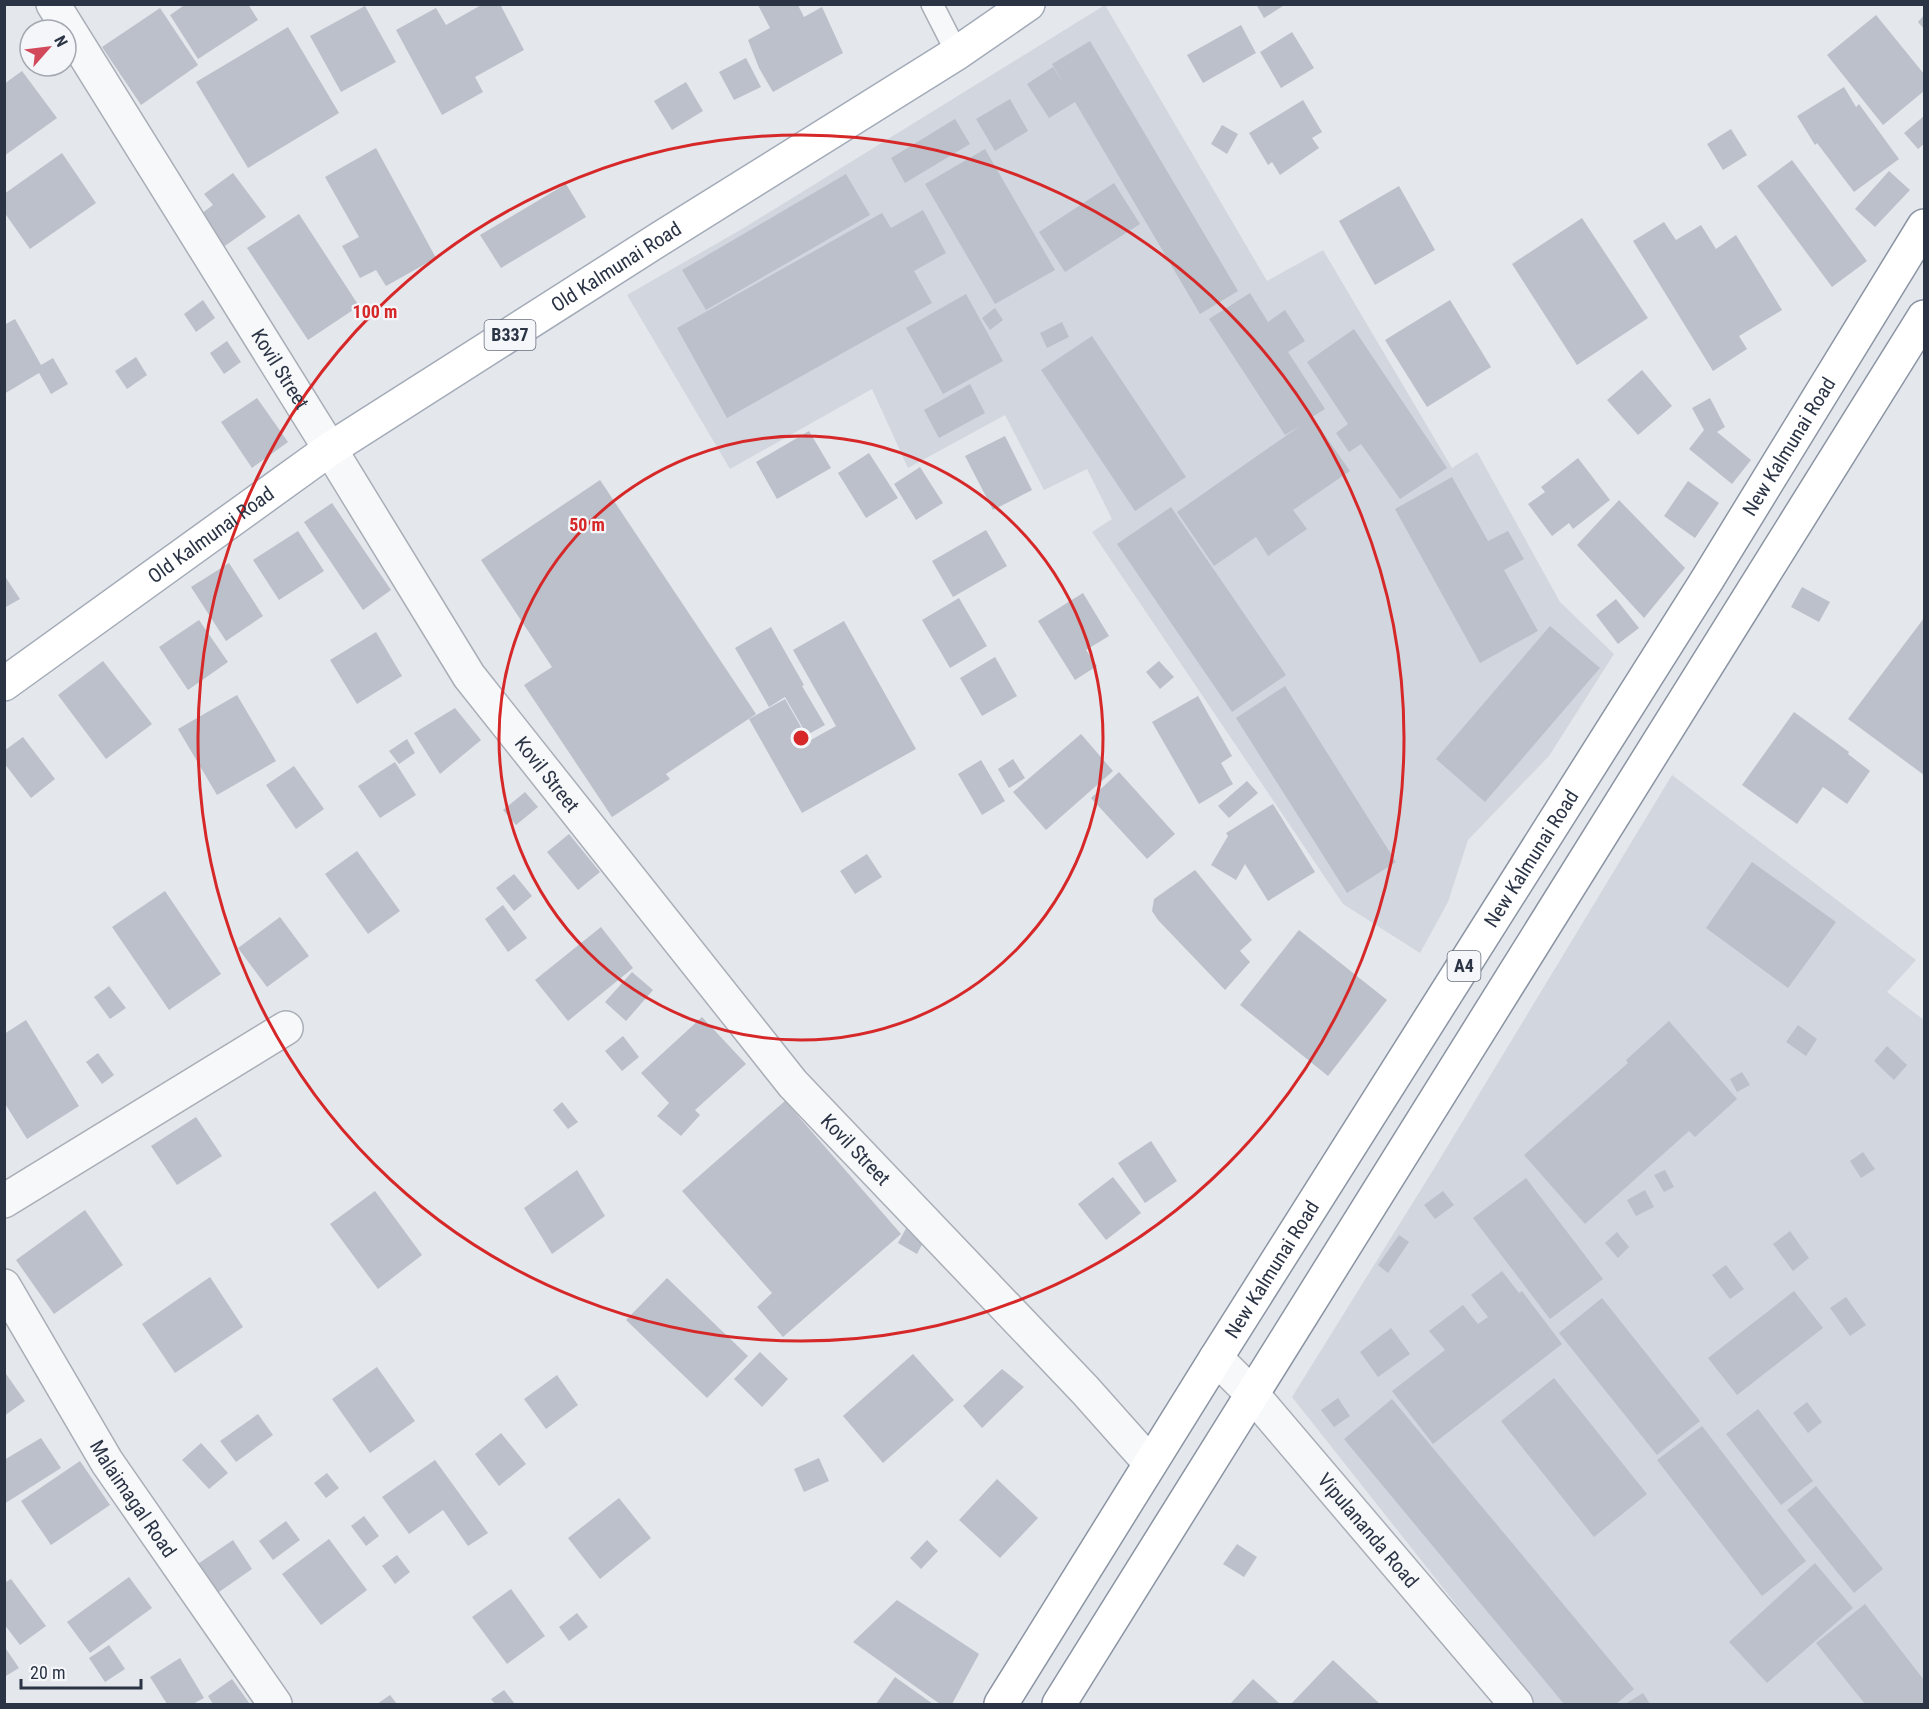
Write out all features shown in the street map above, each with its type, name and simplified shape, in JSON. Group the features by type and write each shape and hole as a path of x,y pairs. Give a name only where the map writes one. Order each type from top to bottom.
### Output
{"main road":[{"name":"Old Kalmunai Road","path":"4,684 330,449 651,244 957,53 1028,4"},
{"name":"New Kalmunai Road","path":"1001,1704 1150,1463 1707,580 1924,226"},
{"name":"A4","path":"1059,1704 1924,317"}],"street":[{"name":"Kovil Street","path":"52,4 469,676 793,1084 1085,1390 1150,1463"},
{"path":"4,1201 286,1028"},
{"name":"Malaimagal Road","path":"4,1286 107,1462 275,1704"},
{"name":"Vipulananda Road","path":"1216,1358 1253,1395 1515,1704"}],"lane":[{"path":"932,4 957,53"}],"shaded area":[{"path":"1105,5 1267,281 1323,250 1452,468 1477,452 1560,602 1614,654 1549,756 1468,840 1448,902 1420,953 1343,904 1092,532 1112,519 1087,469 1044,490 1005,415 908,468 872,389 730,469 627,295 742,229"},
{"path":"1672,775 1916,960 1887,992 1924,1020 1924,1704 1535,1704 1292,1397 1435,1167"}],"building":[{"path":"186,4 248,4 258,20 198,59 170,15"},
{"path":"483,4 500,4 524,50 475,77 483,92 442,115 396,30 436,8 446,25"},
{"path":"1256,4 1286,4 1264,18"},
{"path":"758,5 798,5 804,17 822,7 843,53 773,92 759,68 748,40 770,28"},
{"path":"365,6 396,62 341,92 310,36"},
{"path":"160,8 198,65 141,105 102,47"},
{"path":"1876,15 1924,74 1924,91 1883,125 1827,55"},
{"path":"1924,15 1924,29 1918,22"},
{"path":"1241,25 1256,53 1203,83 1187,55"},
{"path":"288,27 339,113 248,168 196,82"},
{"path":"1292,32 1314,68 1281,88 1260,52"},
{"path":"1090,41 1238,291 1200,314 1075,102 1049,118 1027,84 1053,67 1065,86 1052,64"},
{"path":"746,58 761,87 734,100 719,72"},
{"path":"18,74 18,78 27,78 57,118 4,156 4,84"},
{"path":"686,82 703,111 672,130 654,101"},
{"path":"1844,87 1856,107 1859,104 1899,159 1854,192 1817,143 1815,145 1797,116"},
{"path":"1010,99 1028,131 995,151 976,119"},
{"path":"1303,100 1322,132 1312,138 1319,148 1280,175 1272,162 1268,165 1249,133"},
{"path":"1924,116 1924,144 1918,149 1904,133"},
{"path":"955,119 970,144 905,183 891,158"},
{"path":"1222,125 1238,134 1227,154 1211,144"},
{"path":"1731,129 1747,155 1723,170 1707,144"},
{"path":"376,148 436,258 386,286 376,270 360,278 342,246 359,237 325,177"},
{"path":"985,149 1055,270 995,304 925,184"},
{"path":"62,153 96,203 30,249 4,212 4,194"},
{"path":"1792,160 1867,261 1832,287 1757,186"},
{"path":"1889,171 1910,190 1875,227 1855,209"},
{"path":"233,173 266,217 222,248 198,216 213,205 204,194"},
{"path":"846,174 870,215 706,310 682,270"},
{"path":"1114,183 1140,224 1065,272 1039,232"},
{"path":"566,184 586,217 501,268 480,235"},
{"path":"1399,186 1435,250 1375,285 1339,221"},
{"path":"923,210 946,253 914,271 932,303 727,418 677,328 882,213 891,228"},
{"path":"299,214 359,306 308,340 247,248"},
{"path":"1582,218 1648,318 1577,365 1512,264"},
{"path":"1664,222 1676,240 1701,225 1716,249 1736,235 1782,310 1739,336 1747,349 1713,371 1633,241"},
{"path":"1250,293 1268,322 1285,310 1305,341 1288,352 1325,409 1312,417 1350,471 1293,510 1307,529 1268,556 1256,537 1214,566 1177,512 1300,426 1285,435 1209,319"},
{"path":"966,294 1003,361 943,394 906,328"},
{"path":"203,300 215,318 196,332 184,314"},
{"path":"1450,300 1491,367 1427,407 1385,340"},
{"path":"995,308 1003,320 990,330 982,318"},
{"path":"15,319 41,365 53,358 68,384 51,394 39,373 4,394 4,325"},
{"path":"1062,322 1069,337 1047,348 1040,333"},
{"path":"1354,329 1447,468 1400,499 1361,444 1349,452 1336,433 1348,424 1307,362"},
{"path":"1092,336 1186,477 1135,511 1041,370"},
{"path":"227,341 241,362 224,374 210,353"},
{"path":"136,357 147,375 127,389 115,371"},
{"path":"1642,370 1672,406 1638,435 1607,400"},
{"path":"970,384 985,413 939,438 924,410"},
{"path":"257,398 288,442 252,468 221,422"},
{"path":"1710,398 1725,427 1717,432 1751,460 1732,484 1689,449 1704,430 1692,408"},
{"path":"809,431 831,468 777,499 756,462"},
{"path":"1005,436 1032,490 993,510 965,456"},
{"path":"869,453 898,498 866,518 838,473"},
{"path":"1578,458 1610,500 1573,529 1569,523 1552,536 1528,504 1545,492 1541,487"},
{"path":"920,467 943,503 916,520 894,484"},
{"path":"1452,477 1488,541 1508,531 1524,559 1504,570 1538,631 1480,663 1395,509"},
{"path":"600,480 756,714 666,774 670,779 612,817 524,685 552,667 481,560"},
{"path":"1688,481 1719,503 1695,538 1664,516"},
{"path":"1619,500 1685,568 1644,618 1577,545"},
{"path":"332,503 391,590 363,610 304,522"},
{"path":"1171,507 1286,675 1232,712 1117,544"},
{"path":"986,530 1007,566 953,597 932,561"},
{"path":"298,531 324,571 279,600 253,560"},
{"path":"229,563 263,616 226,641 191,587"},
{"path":"4,575 20,599 4,608"},
{"path":"1802,587 1830,602 1819,622 1791,607"},
{"path":"1083,593 1109,636 1086,650 1097,666 1075,680 1038,621"},
{"path":"959,598 987,646 950,668 922,620"},
{"path":"1616,599 1639,628 1618,644 1596,615"},
{"path":"1924,618 1924,775 1848,719"},
{"path":"199,620 228,662 188,690 159,647"},
{"path":"844,621 916,749 802,813 749,719 785,699 809,741 836,726 793,650"},
{"path":"1550,626 1600,668 1485,802 1436,759"},
{"path":"771,627 825,725 807,735 785,697 769,707 735,648"},
{"path":"376,632 402,676 357,704 330,660"},
{"path":"995,657 1017,696 982,716 960,678"},
{"path":"103,661 152,724 106,759 58,695"},
{"path":"1159,661 1174,677 1160,689 1146,672"},
{"path":"1285,686 1396,862 1347,893 1236,718"},
{"path":"237,695 276,761 217,795 178,729"},
{"path":"1198,696 1232,756 1221,763 1233,784 1199,804 1152,722"},
{"path":"455,708 481,740 440,774 414,733"},
{"path":"1794,712 1849,752 1848,754 1870,771 1847,804 1823,787 1797,824 1742,785"},
{"path":"1081,734 1113,771 1046,830 1013,792"},
{"path":"23,737 55,779 31,798 4,763 4,751"},
{"path":"407,739 415,753 399,764 389,751"},
{"path":"1013,759 1025,778 1009,788 998,769"},
{"path":"981,760 1005,801 982,815 958,774"},
{"path":"395,762 416,795 380,818 358,786"},
{"path":"294,766 324,809 296,829 266,785"},
{"path":"1119,772 1175,834 1147,859 1091,798"},
{"path":"1247,781 1258,793 1229,818 1218,806"},
{"path":"525,792 538,807 516,825 503,810"},
{"path":"1273,804 1315,872 1268,901 1245,864 1236,880 1211,865 1228,836 1226,833"},
{"path":"569,834 600,872 578,890 547,852"},
{"path":"357,851 400,911 368,934 325,874"},
{"path":"867,854 882,877 855,894 840,871"},
{"path":"1752,862 1836,922 1788,988 1706,928"},
{"path":"1195,870 1252,940 1240,951 1250,962 1225,990 1152,911 1154,899"},
{"path":"514,874 532,896 514,911 496,888"},
{"path":"165,891 221,974 169,1010 112,927"},
{"path":"503,905 527,938 508,952 485,919"},
{"path":"280,917 309,956 267,987 238,948"},
{"path":"601,927 633,968 568,1021 535,980"},
{"path":"1299,930 1387,1000 1328,1076 1240,1005"},
{"path":"632,972 653,990 626,1021 605,1002"},
{"path":"109,986 126,1008 110,1019 94,997"},
{"path":"702,1017 746,1064 695,1110 700,1115 681,1136 657,1116 669,1103 641,1073"},
{"path":"26,1020 79,1106 27,1139 4,1102 4,1034"},
{"path":"1669,1021 1737,1099 1695,1137 1689,1131 1585,1224 1524,1155 1628,1063 1626,1060"},
{"path":"1798,1025 1817,1039 1806,1056 1786,1042"},
{"path":"623,1036 639,1057 622,1071 605,1051"},
{"path":"1887,1046 1907,1065 1894,1080 1874,1061"},
{"path":"98,1053 114,1075 102,1084 86,1062"},
{"path":"1742,1072 1750,1085 1737,1092 1730,1079"},
{"path":"785,1101 901,1234 783,1337 757,1307 772,1293 682,1191"},
{"path":"562,1102 578,1122 568,1129 553,1110"},
{"path":"196,1117 222,1156 177,1185 151,1146"},
{"path":"1151,1141 1177,1181 1145,1203 1118,1163"},
{"path":"1863,1152 1875,1169 1861,1178 1850,1161"},
{"path":"577,1170 605,1216 552,1254 524,1208"},
{"path":"1665,1170 1674,1187 1664,1192 1654,1175"},
{"path":"1113,1177 1141,1213 1106,1240 1078,1204"},
{"path":"1526,1178 1603,1279 1550,1319 1473,1218"},
{"path":"1645,1190 1654,1207 1636,1216 1627,1200"},
{"path":"375,1191 422,1255 378,1289 330,1224"},
{"path":"1443,1191 1454,1205 1435,1219 1424,1205"},
{"path":"85,1210 123,1265 54,1314 16,1260"},
{"path":"909,1223 928,1233 917,1254 898,1243"},
{"path":"1790,1231 1809,1258 1793,1271 1773,1244"},
{"path":"1617,1232 1629,1247 1618,1258 1605,1243"},
{"path":"1399,1235 1409,1242 1388,1273 1378,1265"},
{"path":"1726,1265 1744,1289 1730,1299 1712,1275"},
{"path":"1502,1271 1519,1293 1522,1291 1562,1344 1433,1444 1392,1391 1445,1350 1429,1331 1463,1305 1478,1324 1488,1317 1471,1295"},
{"path":"210,1277 243,1327 175,1373 142,1324"},
{"path":"667,1278 748,1356 707,1398 626,1320"},
{"path":"1794,1291 1823,1328 1737,1395 1708,1358"},
{"path":"1846,1297 1866,1325 1850,1336 1830,1308"},
{"path":"1602,1298 1700,1421 1657,1455 1559,1333"},
{"path":"1391,1328 1410,1354 1378,1377 1360,1352"},
{"path":"760,1352 788,1379 762,1407 734,1379"},
{"path":"913,1354 954,1400 883,1463 843,1416"},
{"path":"377,1367 415,1421 370,1453 332,1399"},
{"path":"1002,1369 1024,1387 982,1428 963,1406"},
{"path":"4,1371 25,1401 4,1416"},
{"path":"557,1375 578,1405 546,1429 524,1399"},
{"path":"1554,1378 1647,1494 1594,1537 1501,1421"},
{"path":"1338,1398 1350,1416 1334,1427 1321,1410"},
{"path":"1392,1399 1634,1689 1616,1704 1564,1704 1344,1439"},
{"path":"1807,1402 1822,1422 1808,1433 1793,1413"},
{"path":"1758,1409 1813,1481 1781,1505 1726,1434"},
{"path":"258,1414 273,1435 236,1462 220,1441"},
{"path":"1702,1426 1806,1561 1762,1596 1657,1460"},
{"path":"501,1433 526,1464 499,1486 475,1454"},
{"path":"41,1438 61,1468 4,1504 4,1460"},
{"path":"201,1443 228,1473 209,1489 182,1460"},
{"path":"819,1458 829,1481 804,1492 794,1469"},
{"path":"435,1460 488,1533 468,1546 443,1510 409,1534 382,1497"},
{"path":"80,1461 110,1505 51,1545 21,1501"},
{"path":"327,1473 339,1488 326,1498 314,1483"},
{"path":"997,1479 1038,1518 1000,1558 959,1520"},
{"path":"1816,1486 1883,1569 1854,1593 1787,1510"},
{"path":"619,1498 651,1538 600,1579 568,1538"},
{"path":"364,1516 379,1536 366,1546 351,1526"},
{"path":"286,1521 300,1540 273,1560 259,1541"},
{"path":"329,1539 367,1590 321,1625 282,1574"},
{"path":"233,1540 252,1569 209,1599 189,1570"},
{"path":"927,1540 938,1551 921,1569 910,1558"},
{"path":"1237,1544 1257,1557 1244,1577 1223,1564"},
{"path":"397,1555 410,1572 395,1584 382,1566"},
{"path":"1815,1563 1853,1608 1767,1683 1729,1642"},
{"path":"129,1577 152,1608 90,1653 67,1622"},
{"path":"11,1579 46,1626 20,1645 4,1624 4,1583"},
{"path":"511,1589 545,1636 507,1664 472,1617"},
{"path":"897,1600 979,1654 952,1704 940,1704 853,1642"},
{"path":"1865,1604 1924,1680 1924,1704 1865,1704 1816,1643"},
{"path":"577,1613 588,1627 569,1641 559,1627"},
{"path":"109,1645 125,1669 105,1682 89,1658"},
{"path":"4,1646 19,1668 4,1677"},
{"path":"180,1658 204,1698 193,1704 167,1704 150,1677"},
{"path":"1333,1660 1380,1704 1291,1704"},
{"path":"895,1677 933,1704 876,1704"},
{"path":"232,1679 250,1704 213,1704 208,1696"},
{"path":"1253,1679 1280,1704 1230,1704"},
{"path":"504,1690 515,1704 495,1704 491,1699"},
{"path":"1643,1693 1650,1704 1625,1704"},
{"path":"390,1695 397,1704 377,1704"}]}
